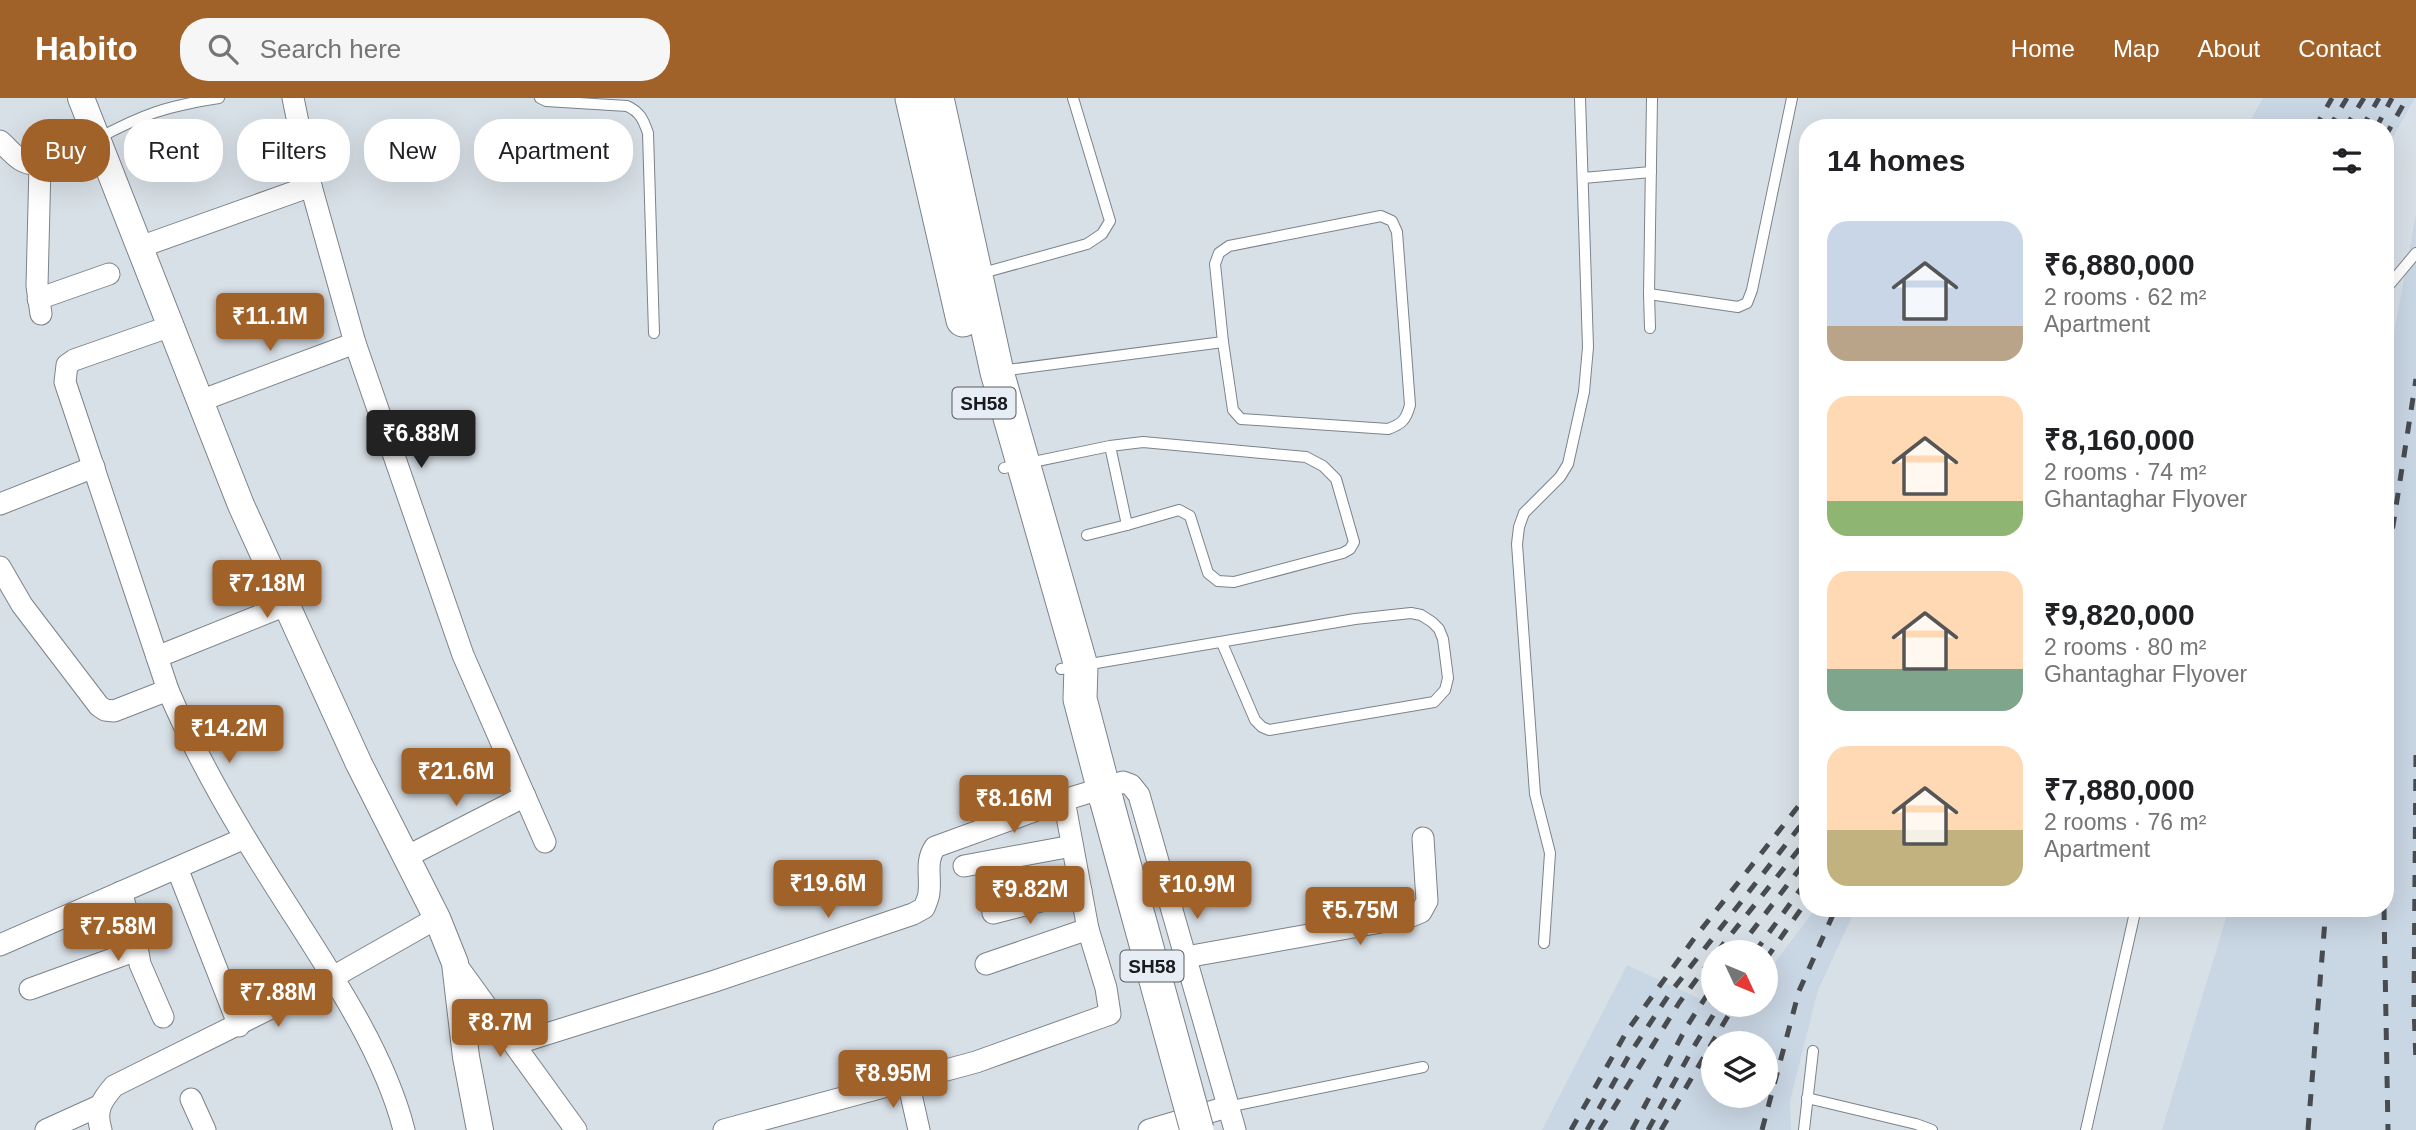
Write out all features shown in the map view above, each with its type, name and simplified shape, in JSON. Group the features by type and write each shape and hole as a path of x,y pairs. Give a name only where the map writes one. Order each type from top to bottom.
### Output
{"main road":[{"name":"SH58","path":"912,98 976,378 1014,466"},
{"name":"SH58","path":"937,98 997,372 1014,466 1196,1130"}],"street":[{"path":"81,98 89,119"},
{"path":"293,98 311,186 355,343 463,655 545,842"},
{"path":"0,141 21,160"},
{"path":"110,172 241,505 359,764 437,918 455,963 576,1130"},
{"path":"40,182 39,307 109,274"},
{"path":"140,247 311,186"},
{"path":"171,326 74,360 67,365 65,382 168,690 184,727 245,838 333,977 387,1077 395,1095 404,1130"},
{"path":"200,401 355,343"},
{"path":"0,504 94,467"},
{"path":"0,567 22,605 99,706 114,711 168,690"},
{"path":"157,657 286,605"},
{"path":"515,1044 715,981 913,914 924,908 929,893 928,867 935,847 1064,800 1105,794 1123,782 1131,785 1139,795 1235,1130"},
{"path":"406,857 525,796"},
{"path":"724,1130 976,1062 1110,1014 1088,929 1064,800"},
{"path":"0,945 245,838"},
{"path":"1186,957 1409,917 1421,912 1427,901 1423,838"},
{"path":"964,866 1072,846"},
{"path":"177,868 239,1026"},
{"path":"993,913 1080,891"},
{"path":"121,892 140,964 163,1017"},
{"path":"46,1130 99,1106 114,1086 239,1026 437,918"},
{"path":"986,964 1088,929"},
{"path":"30,989 137,950"},
{"path":"455,963 466,1057 480,1130"},
{"path":"908,1081 919,1130"},
{"path":"191,1099 205,1130"},
{"path":"99,1106 98,1120 101,1130"},
{"path":"1149,1130 1227,1108"}],"lane":[{"path":"110,132 172,105 219,98"},
{"path":"540,98 546,101 627,106 637,110 644,121 648,133 654,333"},
{"path":"976,275 1087,244 1102,234 1110,221 1073,98"},
{"path":"1544,943 1550,853 1535,794 1517,544 1524,513 1560,477 1568,464 1584,393 1588,347 1580,98"},
{"path":"1650,328 1648,294 1652,98"},
{"path":"1648,294 1738,307 1746,303 1752,290 1792,98"},
{"path":"1583,178 1651,172"},
{"path":"1381,216 1392,221 1398,232 1410,405 1407,418 1401,425 1388,429 1241,419 1233,410 1223,342 1215,264 1219,253 1229,246 1381,216"},
{"path":"2394,280 2416,254"},
{"path":"997,372 1223,342"},
{"path":"1014,466 1110,446 1143,442 1306,457 1323,466 1336,479 1354,542 1350,549 1343,553 1234,582 1218,581 1208,573 1190,516 1186,512 1179,510 1087,535"},
{"path":"1110,446 1127,525"},
{"path":"1071,668 1355,619 1411,613 1421,615 1439,629 1443,639 1448,678 1444,690 1434,702 1269,730 1255,720 1222,643"},
{"path":"2086,1130 2134,917"},
{"path":"1804,1130 1812,1051"},
{"path":"1227,1108 1423,1067"},
{"path":"1808,1098 1932,1130"}],"shaded area":[{"path":"2263,98 2415,98 2394,135 2394,119 2251,119"},
{"path":"2416,214 2416,1130 2162,1130 2226,917 2394,917 2394,333"},
{"path":"1809,917 1852,917 1818,990 1790,1101 1791,1130 1542,1130 1627,965 1701,999 1701,1017 1778,1017 1778,958"}],"railway":[{"path":"2320,119 2332,98"},
{"path":"2334,119 2347,98"},
{"path":"2351,119 2364,98"},
{"path":"2367,119 2379,98"},
{"path":"2381,119 2392,98"},
{"path":"2394,121 2407,98"},
{"path":"2394,519 2416,379"},
{"path":"2416,755 2416,1063"},
{"path":"1571,1130 1627,1031 1693,940 1799,805"},
{"path":"1587,1130 1631,1052 1670,993 1799,828"},
{"path":"1727,940 1799,849"},
{"path":"1745,940 1799,870"},
{"path":"1764,940 1799,891"},
{"path":"1778,942 1799,912"},
{"path":"1762,1130 1799,991 1832,917"},
{"path":"2308,1130 2325,917"},
{"path":"2384,917 2388,1130"},
{"path":"1600,1130 1679,1003 1701,973"},
{"path":"1632,1130 1701,1004"},
{"path":"1648,1130 1712,1017"},
{"path":"1661,1130 1727,1017"}]}
